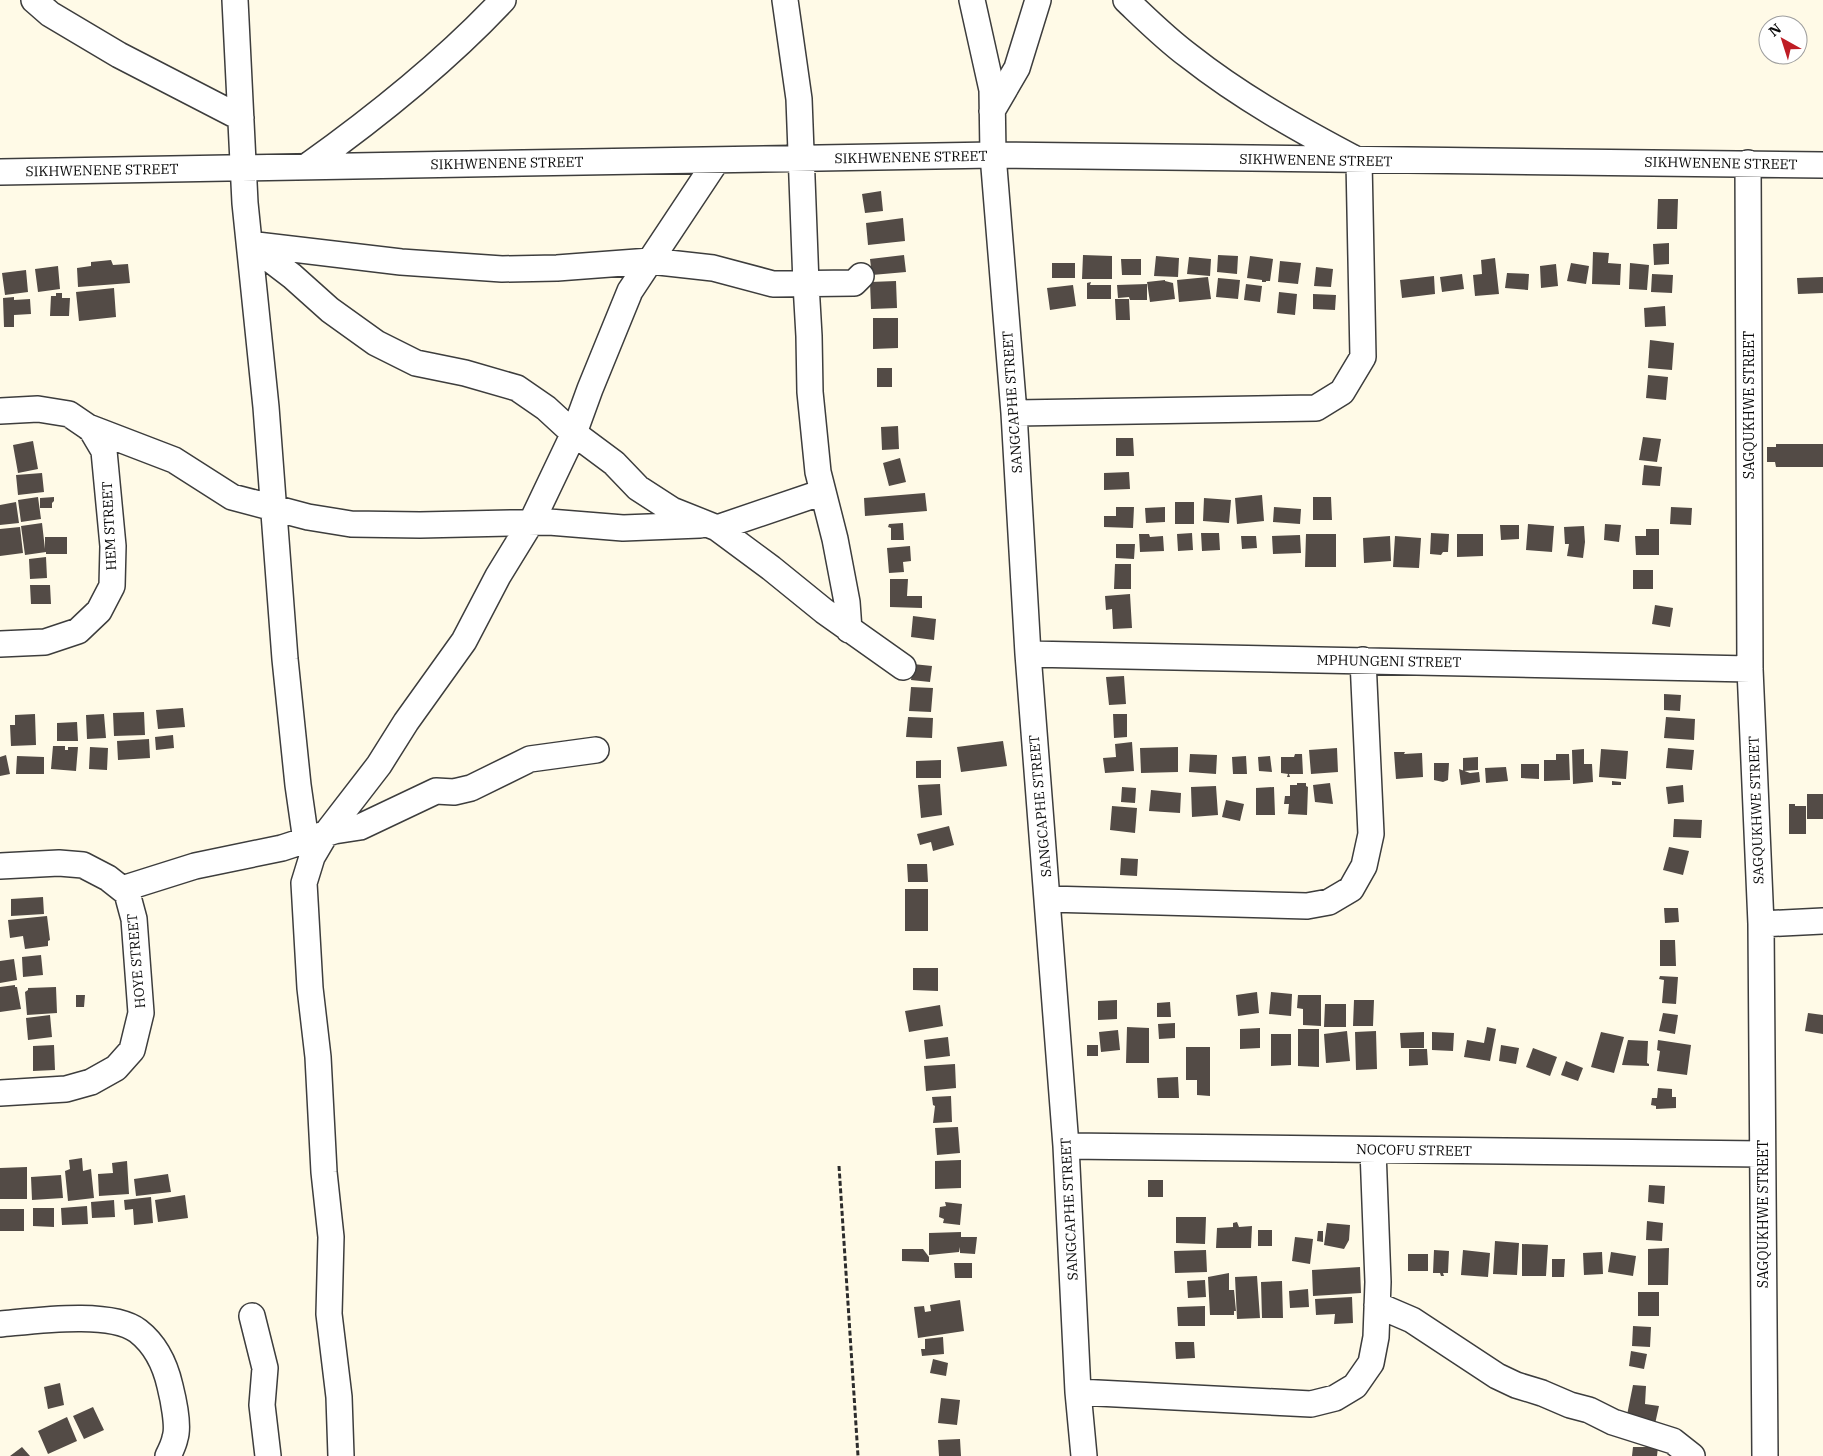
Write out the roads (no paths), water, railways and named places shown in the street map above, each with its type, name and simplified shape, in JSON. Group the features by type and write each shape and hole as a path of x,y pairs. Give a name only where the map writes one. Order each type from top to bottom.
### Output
{"street":[{"path":"34,0 50,14 119,55 241,118"},
{"path":"235,0 243,168 266,407 284,659 298,785 315,838 312,857 304,883 310,988 318,1057 324,1172 331,1237 329,1314 339,1397 341,1456"},
{"path":"306,167 356,132 406,91 470,36 503,0"},
{"path":"785,0 799,99 810,392 818,472 835,539 845,593 849,630"},
{"name":"SANGCAPHE STREET","path":"972,0 992,90 993,155 1014,413 1028,654 1066,1146 1078,1392 1084,1456"},
{"path":"992,111 1017,68 1038,0"},
{"path":"1014,413 1316,408 1342,392 1363,357 1358,161 1310,135 1218,77 1188,56 1126,0"},
{"name":"SIKHWENENE STREET","path":"0,172 993,155 1358,161 1823,165"},
{"path":"315,838 379,765 406,722 464,641 498,576 531,522 574,433 590,388 630,291 717,160"},
{"name":"SAGQUKHWE STREET","path":"1748,163 1750,669 1761,924 1764,1456"},
{"path":"250,244 401,262 502,269 557,268 650,262 713,268 773,284 854,282 861,276"},
{"path":"250,244 292,276 330,310 376,343 416,363 465,373 517,388 546,408 574,433 614,463 638,488 672,510 713,526 849,630 902,667"},
{"name":"HEM STREET","path":"0,411 38,409 69,414 91,429 104,451 113,546 112,586 99,611 78,631 45,642 0,644"},
{"path":"88,427 174,460 232,497 308,517 351,524 420,525 531,522 623,528 713,526 823,492"},
{"name":"MPHUNGENI STREET","path":"1028,654 1750,669"},
{"path":"1048,899 1307,906 1329,902 1351,888 1364,866 1370,834 1363,660"},
{"path":"0,866 59,862 83,865 108,878 122,889 195,866 282,848 334,831 360,827 436,791 454,792 471,788 530,759 596,750"},
{"name":"HOYE STREET","path":"0,1093 66,1089 91,1082 116,1068 132,1050 141,1013 134,919 127,893 122,889"},
{"path":"1761,924 1823,921"},
{"name":"NOCOFU STREET","path":"1066,1146 1762,1154"},
{"path":"1078,1392 1311,1404 1335,1398 1355,1386 1371,1363 1376,1337 1378,1282 1373,1150"},
{"path":"1377,1304 1412,1320 1509,1382 1570,1405 1589,1410 1613,1422 1673,1441 1692,1456"},
{"path":"252,1316 265,1368 262,1404 268,1456"},
{"path":"0,1324 71,1319 112,1320 137,1330 156,1349 167,1373 174,1402 176,1436 168,1456"}]}
